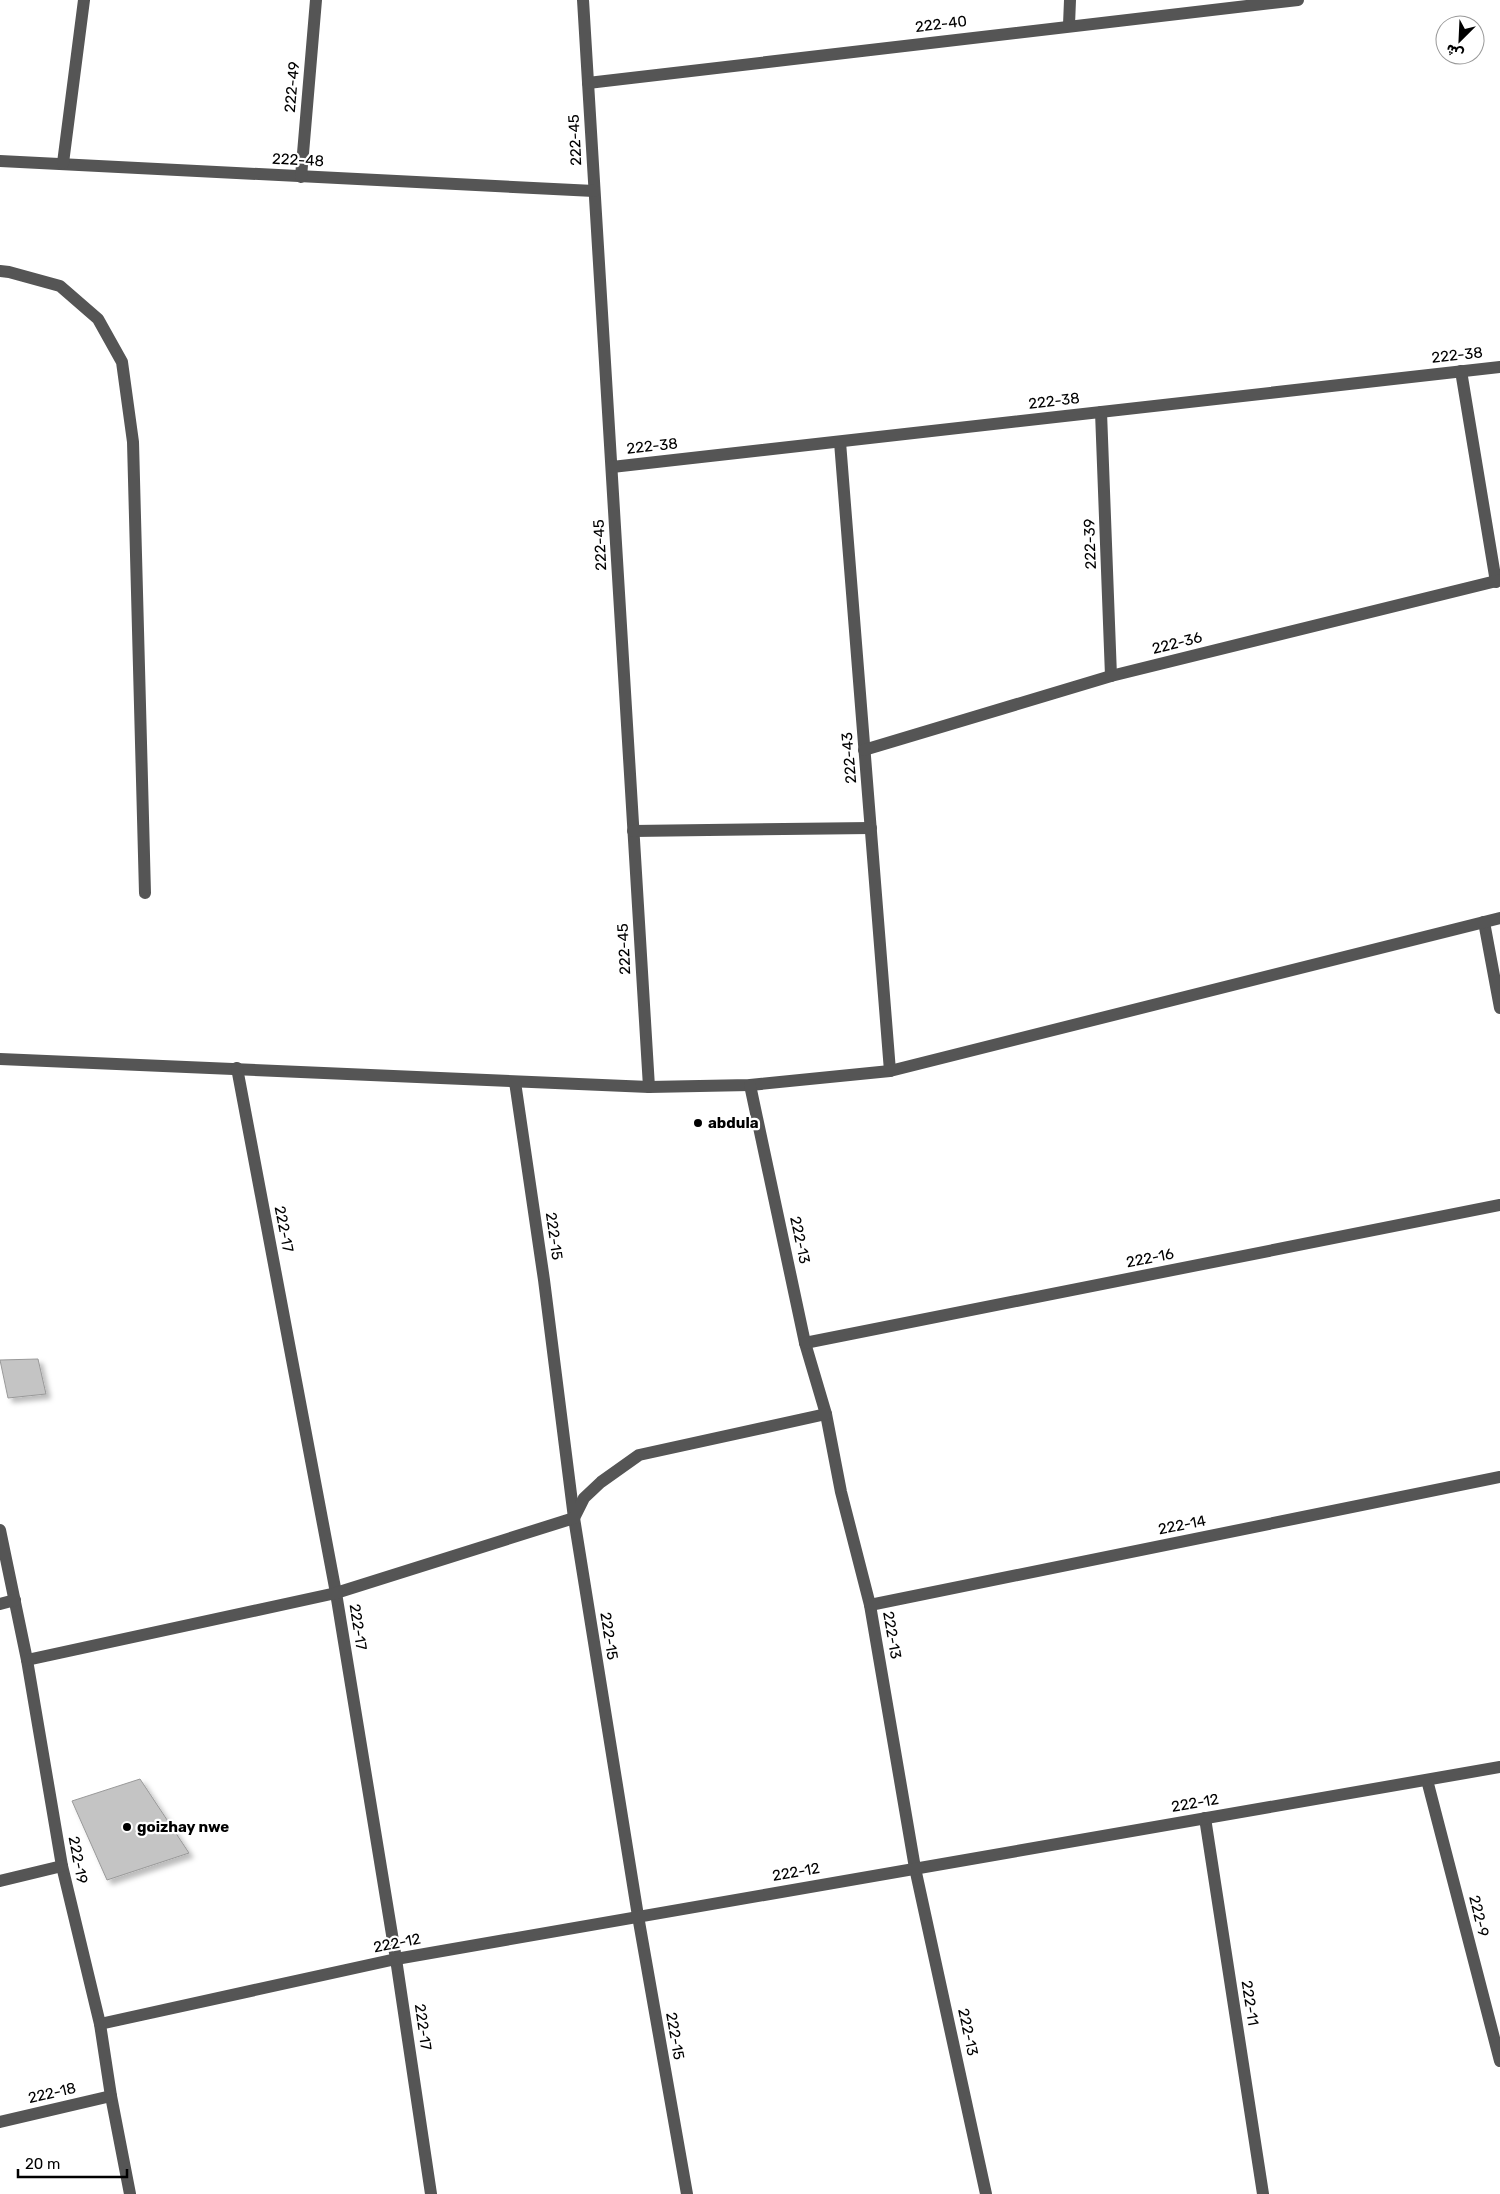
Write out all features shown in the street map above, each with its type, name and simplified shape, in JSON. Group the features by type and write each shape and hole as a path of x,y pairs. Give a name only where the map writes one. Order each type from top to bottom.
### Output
{"street":[{"path":"63,163 84,0"},
{"name":"222-49","path":"301,177 316,0"},
{"name":"222-45","path":"583,0 649,1087"},
{"path":"1070,0 1070,25"},
{"name":"222-40","path":"588,83 1070,25 1298,0"},
{"name":"222-48","path":"0,161 594,192"},
{"path":"0,272 9,272 60,286 98,319 122,362 133,442 145,893"},
{"name":"222-38","path":"612,467 1500,367"},
{"path":"1461,371 1498,581"},
{"name":"222-39","path":"1101,412 1111,676"},
{"name":"222-43","path":"840,442 890,1071"},
{"name":"222-36","path":"864,750 1111,676 1498,581"},
{"path":"633,830 871,828"},
{"path":"0,1059 649,1087 750,1085 890,1071 1500,918"},
{"path":"1484,922 1500,1008"},
{"name":"222-17","path":"237,1068 336,1593 396,1959 431,2194"},
{"name":"222-15","path":"515,1082 544,1280 574,1518 638,1916 687,2194"},
{"name":"222-13","path":"750,1085 805,1344 826,1414 841,1492 870,1605 915,1868 986,2194"},
{"name":"222-16","path":"805,1344 1500,1205"},
{"path":"27,1660 336,1593 574,1518 584,1498 601,1482 639,1455 826,1414"},
{"name":"222-14","path":"870,1605 1500,1477"},
{"name":"222-19","path":"0,1530 27,1660 62,1866 100,2024 111,2096 130,2194"},
{"path":"0,1604 15,1600"},
{"name":"222-12","path":"100,2024 396,1959 1500,1767"},
{"name":"222-9","path":"1428,1780 1500,2060"},
{"name":"222-11","path":"1205,1818 1263,2194"},
{"path":"0,1881 62,1866"},
{"name":"222-18","path":"0,2122 111,2096"}],"building":[{"path":"38,1359 46,1394 8,1398 0,1360"},
{"name":"goizhay nwe","path":"140,1779 189,1853 107,1880 72,1801"}],"place":[{"name":"abdula","path":"698,1123"},
{"name":"goizhay nwe","path":"127,1827"}]}
